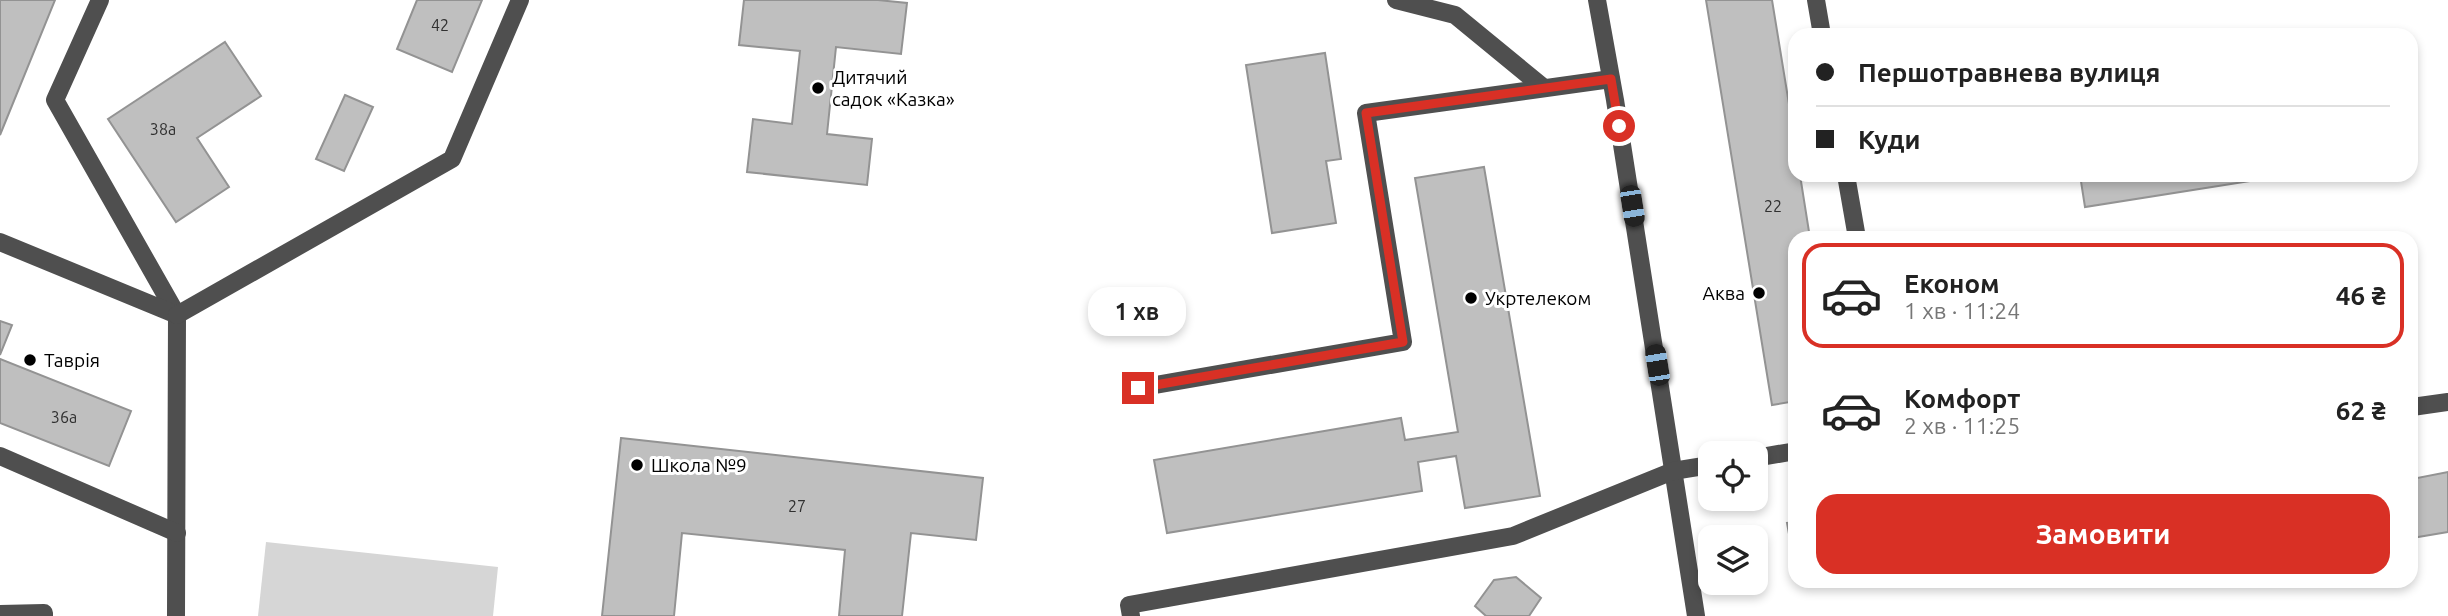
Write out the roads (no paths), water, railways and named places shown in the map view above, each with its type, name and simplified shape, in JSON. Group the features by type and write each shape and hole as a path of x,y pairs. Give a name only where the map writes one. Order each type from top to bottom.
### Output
{"street":[{"path":"100,0 55,100 177,315 176,616"},
{"path":"177,315 452,159 520,0"},
{"path":"1396,0 1455,15 1544,89"},
{"path":"1597,0 1696,616"},
{"path":"1816,0 1821,28"},
{"path":"1138,388 1403,342 1366,113 1611,79"},
{"path":"1847,182 1856,231"},
{"path":"0,242 177,315"},
{"path":"2418,406 2448,402"},
{"path":"1768,456 1788,452"},
{"path":"0,456 177,533"},
{"path":"1131,616 1129,605 1514,536 1673,471 1698,467"},
{"path":"0,614 44,613 44,616"}],"place":[{"name":"Дитячий садок «Казка»","path":"818,88"},
{"name":"Аква","path":"1759,293"},
{"name":"Укртелеком","path":"1471,298"},
{"name":"Таврія","path":"30,360"},
{"name":"Школа №9","path":"637,465"}]}
